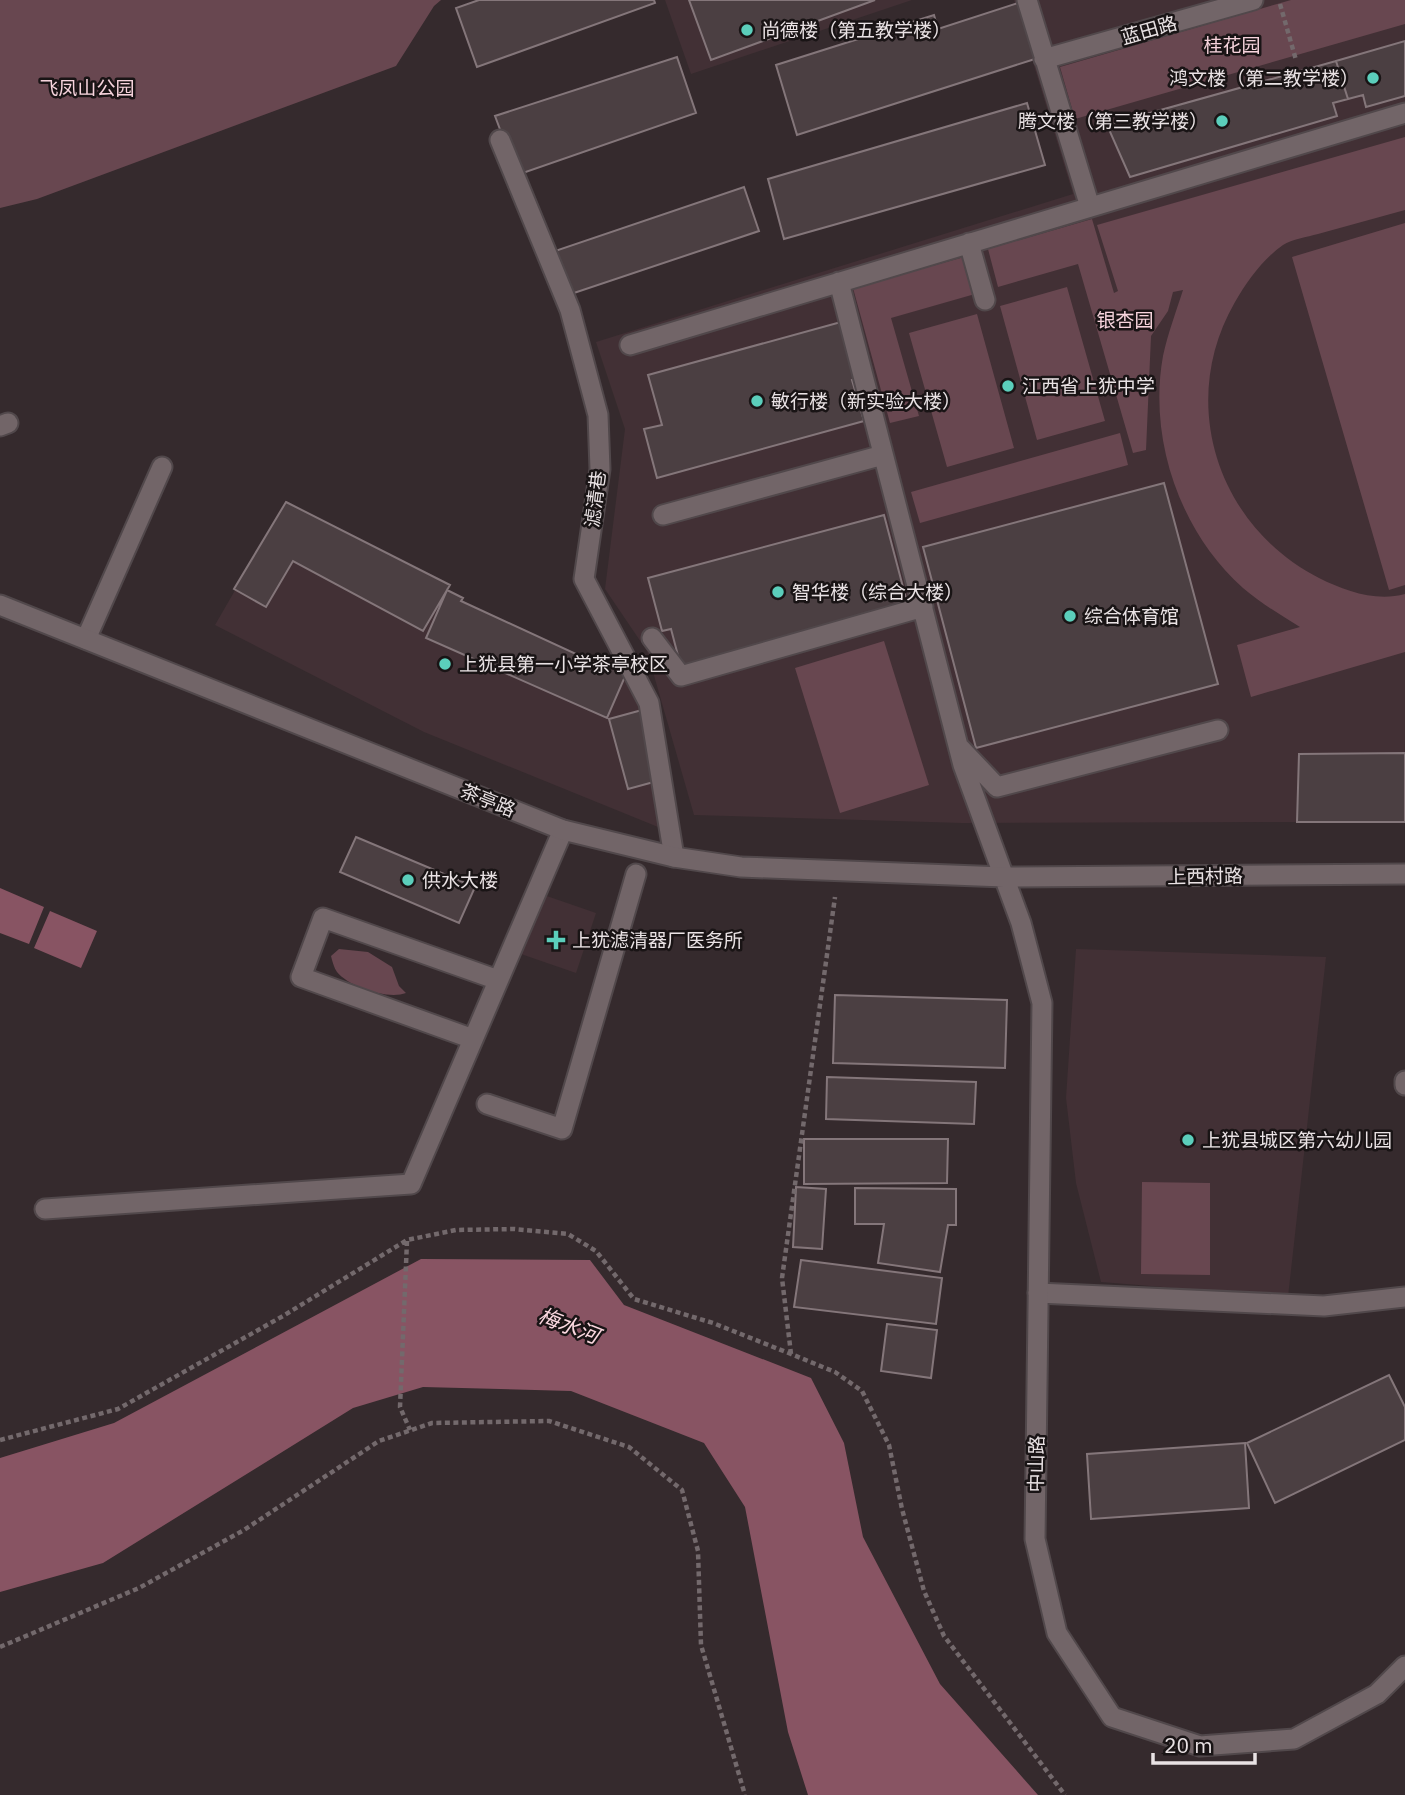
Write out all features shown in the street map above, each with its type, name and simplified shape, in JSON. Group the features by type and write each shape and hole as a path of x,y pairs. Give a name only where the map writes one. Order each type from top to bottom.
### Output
{"street":[{"path":"1027,0 1090,207"},
{"name":"蓝田路","path":"1044,59 1253,0"},
{"path":"630,345 1405,113"},
{"name":"滤清巷","path":"500,140 570,310 598,415 600,470 584,579 649,703 674,857"},
{"path":"969,243 985,300"},
{"name":"中山路","path":"839,282 963,765 1021,923 1042,1003 1035,1539 1057,1633 1112,1717 1200,1746 1293,1739 1377,1694 1405,1666"},
{"path":"663,515 883,454"},
{"path":"86,639 162,467"},
{"name":"茶亭路","path":"0,605 563,830 674,857 741,867 1004,877"},
{"path":"652,638 681,676 923,607"},
{"path":"959,748 998,787 1217,730"},
{"path":"45,1209 411,1184 563,830"},
{"path":"487,1104 562,1129 636,874"},
{"name":"上西村路","path":"1004,877 1405,874"},
{"path":"473,1039 301,977 323,918 498,981"},
{"path":"1038,1293 1324,1306 1405,1297"}],"path":[{"path":"1279,0 1296,60"},
{"path":"791,1354 782,1278 835,893"},
{"path":"0,1440 118,1409 282,1316 407,1240 456,1230 514,1229 568,1234 596,1251 634,1298 713,1323 791,1354 835,1372 862,1391 890,1445 902,1509 924,1591 944,1636 1065,1795"},
{"path":"407,1240 400,1407 410,1430"},
{"path":"0,1647 139,1588 244,1531 379,1441 432,1423 549,1421 629,1447 682,1490 698,1551 701,1645 745,1795"}],"shaded area":[{"name":"尚德楼（第五教学楼）","path":"665,0 912,0 691,74"},
{"name":"江西省上犹中学","path":"1014,0 1405,0 1405,753 1299,754 1297,822 962,823 694,815 647,651 605,589 625,429 596,342 1073,194"},
{"name":"上犹县第一小学茶亭校区","path":"286,502 450,585 447,590 463,598 461,601 604,666 607,662 627,672 642,710 663,829 424,732 215,625"},
{"name":"上犹滤清器厂医务所","path":"541,894 596,913 576,973 521,954"},
{"name":"上犹县城区第六幼儿园","path":"1076,949 1326,957 1288,1297 1101,1282 1076,1183 1066,1098"}],"green space":[{"name":"飞凤山公园","path":"0,0 441,0 434,6 396,66 37,199 0,208"},
{"name":"桂花园","path":"1291,0 1405,0 1405,24 1075,119 1060,67"},
{"name":"银杏园","path":"1405,137 1405,210 1287,243 1269,257 1245,286 1218,340 1209,380 1209,420 1217,458 1232,494 1255,527 1284,555 1319,578 1350,591 1383,597 1405,594 1405,652 1251,697 1237,645 1300,627 1243,588 1221,565 1186,512 1174,482 1160,419 1160,388 1165,347 1183,290 1173,292 1168,311 1151,336 1146,450 1133,453 1078,264 998,287 988,249 1092,219 1114,293 1118,291 1097,225"},
{"path":"1405,223 1405,585 1389,590 1292,257"},
{"path":"964,257 975,294 891,318 919,416 890,423 853,288"},
{"path":"1067,287 1105,421 1037,440 1000,306"},
{"path":"977,314 1014,448 947,467 909,333"},
{"path":"1120,433 1128,465 920,523 911,492"},
{"path":"884,641 929,785 840,813 795,668"},
{"path":"339,949 368,952 392,967 399,986 406,993 389,995 350,983 337,972 333,964 331,956"},
{"path":"1142,1182 1210,1183 1210,1275 1141,1274"}],"water":[{"path":"0,888 44,907 29,944 0,933"},
{"path":"50,911 97,931 81,968 34,948"},
{"name":"梅水河","path":"421,1259 590,1260 624,1305 811,1378 844,1443 863,1537 940,1684 1038,1795 808,1795 788,1732 745,1507 704,1443 571,1391 423,1387 353,1408 103,1563 0,1592 0,1458 114,1423"}],"building":[{"path":"479,0 654,0 655,3 477,67 456,8"},
{"name":"尚德楼（第五教学楼）","path":"689,0 875,0 711,60"},
{"path":"1021,2 1038,58 797,135 776,65 934,15 938,29"},
{"name":"鸿文楼（第二教学楼）","path":"1405,41 1405,96 1366,107 1363,95 1348,99 1336,61"},
{"path":"677,57 696,113 517,175 495,116"},
{"name":"腾文楼（第三教学楼）","path":"1336,61 1348,99 1333,103 1337,116 1130,177 1107,125"},
{"path":"1027,103 1045,165 784,239 768,179"},
{"path":"744,187 759,231 568,295 552,252"},
{"name":"敏行楼（新实验大楼）","path":"841,322 857,379 852,380 864,421 657,478 644,429 662,425 648,375"},
{"name":"综合体育馆","path":"1164,483 1218,684 976,748 923,547"},
{"path":"286,502 450,585 423,631 293,561 266,607 234,589"},
{"name":"智华楼（综合大楼）","path":"884,515 908,606 681,667 671,629 662,631 648,578"},
{"path":"447,590 463,598 461,601 604,667 607,662 627,672 607,718 426,638"},
{"path":"642,710 661,780 628,789 609,719"},
{"path":"1405,753 1405,822 1297,822 1299,754"},
{"name":"供水大楼","path":"356,837 475,887 459,923 340,872"},
{"path":"835,995 1007,1000 1005,1068 833,1063"},
{"path":"827,1077 976,1082 974,1124 826,1119"},
{"path":"804,1139 948,1139 947,1183 804,1184"},
{"path":"796,1187 826,1189 822,1249 793,1247"},
{"path":"855,1188 956,1189 956,1225 948,1225 940,1272 878,1263 884,1224 855,1224"},
{"path":"801,1260 942,1278 936,1324 794,1307"},
{"path":"887,1324 937,1330 931,1378 881,1371"},
{"path":"1389,1375 1405,1407 1405,1440 1275,1503 1247,1443"},
{"path":"1245,1443 1249,1508 1091,1519 1087,1454"}],"place":[{"name":"尚德楼（第五教学楼）","path":"747,30"},
{"name":"鸿文楼（第二教学楼）","path":"1373,78"},
{"name":"腾文楼（第三教学楼）","path":"1222,121"},
{"name":"江西省上犹中学","path":"1008,386"},
{"name":"敏行楼（新实验大楼）","path":"757,401"},
{"name":"智华楼（综合大楼）","path":"778,592"},
{"name":"综合体育馆","path":"1070,616"},
{"name":"上犹县第一小学茶亭校区","path":"445,664"},
{"name":"供水大楼","path":"408,880"},
{"name":"上犹滤清器厂医务所","path":"556,940"},
{"name":"上犹县城区第六幼儿园","path":"1188,1140"}]}
